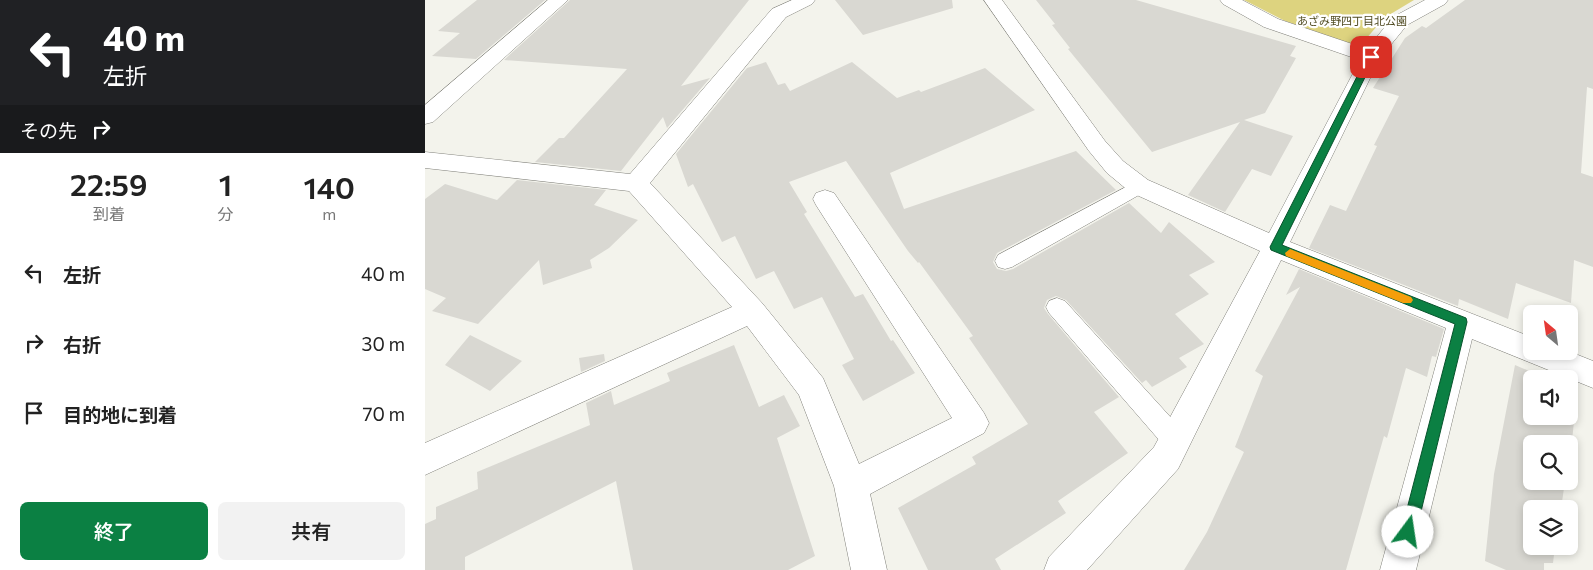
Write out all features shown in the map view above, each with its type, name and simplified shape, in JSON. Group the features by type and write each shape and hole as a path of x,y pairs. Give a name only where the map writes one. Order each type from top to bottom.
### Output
{"street":[{"path":"425,117 559,0"},
{"path":"636,183 779,13 806,0"},
{"path":"993,0 1097,146 1115,167 1139,186 1275,247 1523,347"},
{"path":"1229,0 1271,23 1371,57"},
{"path":"1062,570 1166,458 1371,57 1400,21 1439,0"},
{"path":"425,160 636,183 752,311 812,388 851,486 869,570"},
{"path":"825,199 973,422 851,486"},
{"path":"425,459 752,311"},
{"path":"1399,570 1461,322"},
{"path":"1556,360 1593,375"}],"lane":[{"path":"1005,261 1139,186"},
{"path":"1057,307 1175,440"}],"green space":[{"name":"あざみ野四丁目北公園","path":"1244,0 1414,0 1384,18 1359,47 1285,21"}],"building":[{"path":"477,0 545,0 476,59 432,56 460,33 438,31"},
{"path":"570,0 749,0 681,86 710,78 667,128 663,117 621,171 535,162 559,138 564,138 627,69 504,60"},
{"path":"835,0 952,0 953,8 863,35"},
{"path":"1036,0 1136,0 1296,46 1290,56 1296,58 1265,113 1244,120 1293,136 1271,176 1252,169 1225,212 1188,195 1240,122 1152,152 1068,49 1070,48 1052,25 1055,24"},
{"path":"1465,0 1593,0 1593,89 1587,87 1581,173 1593,177 1593,267 1574,260 1571,303 1516,283 1508,319 1459,299 1458,306 1309,248 1330,205 1346,211 1377,146 1374,145 1399,96 1373,88 1405,38 1422,26 1426,28"},
{"path":"766,62 778,85 785,83 790,91 852,62 897,98 919,90 921,92 985,68 1035,110 890,173 904,209 1076,151 1116,190 997,253 993,262 997,269 1006,271 1013,269 1129,203 1161,233 1169,222 1215,262 1189,275 1209,294 1175,314 1204,344 1179,358 1187,367 1152,387 1146,380 1142,383 1066,300 1056,296 1047,300 1044,308 1048,314 1119,397 1094,412 1128,453 1058,501 1066,513 995,559 1001,570 928,570 898,508 976,464 972,457 1028,424 969,338 973,336 919,262 908,251 846,161 789,182 807,212 804,214 855,297 863,294 891,341 893,340 915,373 863,401 842,365 854,359 822,297 794,309 774,271 756,279 735,236 722,242 693,184 688,187 676,154 747,68"},
{"path":"517,180 606,190 594,205 638,220 609,248 590,260 592,268 543,285 539,260 478,324 432,311 446,298 425,289 425,199 445,184 497,200"},
{"path":"1299,269 1444,329 1436,357 1432,356 1427,377 1406,368 1387,438 1384,436 1346,570 1184,570 1207,532 1244,452 1235,447 1263,376 1255,371 1300,287 1286,295"},
{"path":"470,335 522,361 490,391 445,365"},
{"path":"734,345 759,407 784,395 800,426 777,438 815,556 788,570 633,570 616,481 465,557 465,570 425,570 425,524 436,519 436,507 478,489 477,472 590,425 586,403 611,391 614,405 670,381 667,373"},
{"path":"604,354 605,361 581,372 579,358"},
{"path":"1515,365 1527,370 1523,370 1523,425 1574,425 1573,435 1523,435 1523,490 1564,490 1562,500 1523,500 1523,555 1554,555 1553,563 1544,563 1544,570 1506,570 1485,561 1494,474"}],"slow traffic":[{"path":"1290,253 1407,300"}],"route":[{"path":"1371,57 1275,247 1461,322 1408,532"}]}
